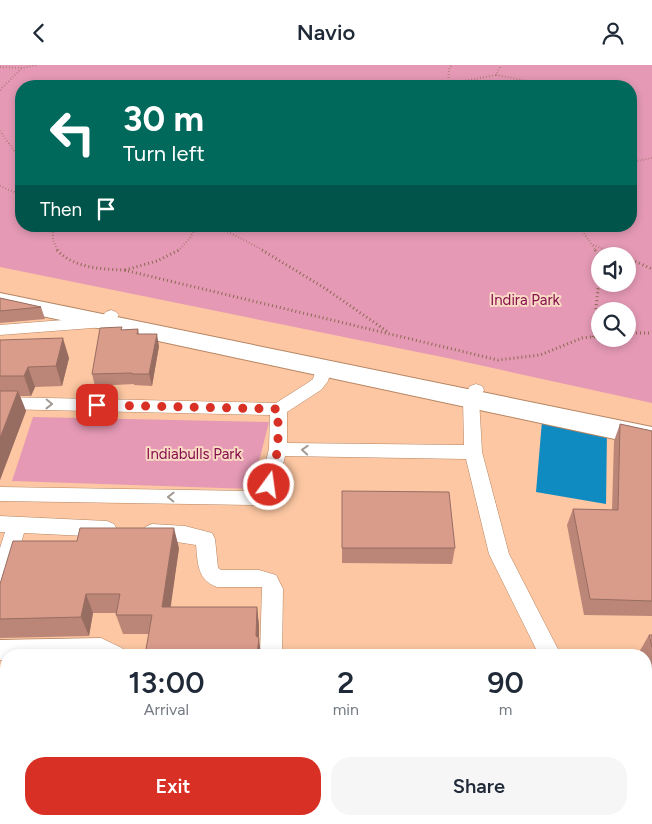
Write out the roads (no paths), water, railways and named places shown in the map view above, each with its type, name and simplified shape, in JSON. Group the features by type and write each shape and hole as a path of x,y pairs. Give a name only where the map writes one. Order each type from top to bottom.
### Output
{"street":[{"path":"0,290 322,374 474,395 652,424"},
{"path":"0,300 108,318 474,395 652,437"},
{"path":"0,330 108,318"},
{"path":"0,403 278,409 322,374"},
{"path":"474,395 473,452 499,554 547,649"},
{"path":"0,494 253,498 266,491 278,449 278,409"},
{"path":"278,449 473,452"},
{"path":"0,579 9,524 185,534 205,539 209,572 217,579 259,578 269,581 274,589 271,649"}],"water":[{"path":"542,421 607,431 606,504 536,492"}],"park label":[{"name":"Indira Park","path":"525,300"},
{"name":"Indiabulls Park","path":"194,454"}]}
